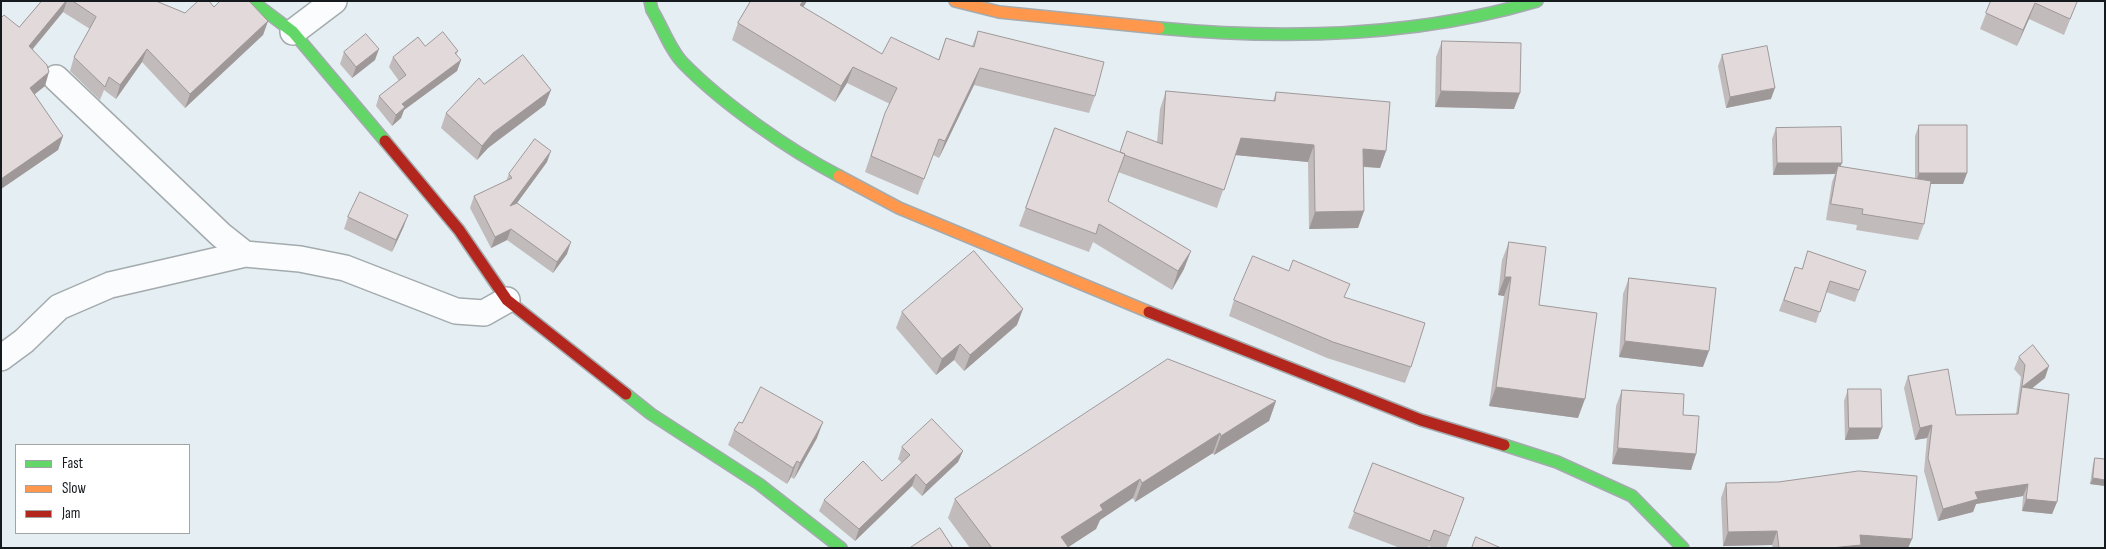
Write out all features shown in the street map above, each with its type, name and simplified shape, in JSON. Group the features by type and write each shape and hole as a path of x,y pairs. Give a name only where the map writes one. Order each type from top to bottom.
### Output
{"main road":[{"path":"252,1 293,32 459,230 507,300 651,414 759,484 841,548"},
{"path":"650,1 652,10 682,62 726,100 804,158 900,208 1200,334 1421,420 1557,462 1632,496 1682,548"},
{"path":"955,1 999,12 1059,20 1169,29 1282,33 1376,32 1502,11 1536,1"}],"street":[{"path":"293,32 334,1"},
{"path":"56,78 221,235 245,254"},
{"path":"1,358 24,342 59,307 110,285 245,254 300,259 345,268 456,311 484,313 507,300"}],"building":[{"path":"42,1 66,1 29,46 47,65 49,72 30,88 63,136 1,179 1,18 4,15 19,27"},
{"path":"73,1 156,1 185,13 198,1 209,1 214,7 220,1 249,1 268,21 190,94 147,49 120,85 109,77 105,87 74,57 96,17"},
{"path":"751,1 803,1 800,5 882,54 891,37 939,60 946,38 974,47 978,31 1104,62 1095,96 980,68 945,141 939,139 924,179 871,156 885,113 897,88 853,67 841,86 738,23"},
{"path":"1991,1 2077,2 2070,19 2035,3 2023,30 1986,13"},
{"path":"443,32 458,51 455,53 461,60 402,104 405,107 396,115 379,96 406,75 393,57 418,37 425,46"},
{"path":"366,34 379,49 356,67 344,52"},
{"path":"1442,41 1521,43 1520,93 1441,91"},
{"path":"1767,46 1775,88 1730,97 1722,55"},
{"path":"523,55 551,90 493,133 482,146 446,113 479,78 484,84"},
{"path":"1166,91 1275,101 1276,92 1390,102 1386,151 1363,149 1364,211 1315,212 1314,145 1241,138 1224,190 1124,155 1120,152 1127,131 1162,144"},
{"path":"1919,125 1967,125 1967,173 1919,173"},
{"path":"1841,127 1842,163 1777,163 1776,128"},
{"path":"1055,128 1125,154 1108,201 1191,251 1178,271 1099,224 1096,234 1026,208"},
{"path":"535,139 551,151 510,206 517,203 571,242 557,262 511,229 495,237 474,196 512,178 509,174"},
{"path":"1838,166 1931,181 1924,224 1862,214 1863,209 1831,204"},
{"path":"360,192 408,215 396,240 348,217"},
{"path":"1509,242 1546,247 1539,305 1597,313 1585,399 1496,387 1511,277 1505,277"},
{"path":"974,251 1023,309 970,355 960,344 942,359 902,312"},
{"path":"1808,251 1866,271 1859,290 1830,281 1820,312 1784,300 1795,267 1802,269"},
{"path":"1253,256 1289,271 1293,260 1350,284 1344,297 1425,323 1411,367 1333,342 1234,300"},
{"path":"1629,278 1716,288 1709,351 1625,341"},
{"path":"2033,345 2049,366 2022,387 2069,394 2057,502 2026,499 2028,484 1975,492 1978,499 1943,509 1928,458 1932,425 1920,428 1908,376 1948,369 1956,415 2018,414 2025,365 2019,357"},
{"path":"1168,359 1276,401 1221,436 1220,433 1142,483 1140,479 1100,505 1103,510 1061,537 1069,548 992,548 955,499"},
{"path":"761,387 823,422 800,463 797,461 793,468 734,430 739,422 742,423"},
{"path":"1848,389 1881,389 1882,428 1849,428"},
{"path":"1622,390 1684,394 1683,415 1699,416 1696,454 1618,448"},
{"path":"932,419 963,451 926,485 916,474 859,529 824,500 863,461 882,481 910,455 902,447"},
{"path":"2095,458 2105,459 2105,480 2093,478"},
{"path":"1373,463 1464,498 1450,536 1434,530 1430,541 1354,512"},
{"path":"1859,471 1917,476 1912,539 1860,535 1861,545 1831,548 1779,548 1777,531 1728,532 1726,483 1778,482"},
{"path":"940,528 953,548 910,548"},
{"path":"1476,537 1501,548 1472,548"}],"traffic: fast":[{"path":"252,1 293,32 385,141"},
{"path":"650,1 652,10 678,58 699,79 778,140 839,176"},
{"path":"1159,28 1254,34 1350,33 1445,22 1537,1"},
{"path":"626,394 651,414 759,484 841,548"},
{"path":"1504,445 1557,462 1632,496 1683,548"}],"traffic: slow":[{"path":"955,1 999,12 1159,28"},
{"path":"839,176 899,208 1149,312"}],"traffic: jam":[{"path":"385,141 459,230 507,300 626,394"},
{"path":"1149,312 1421,420 1504,445"}]}
